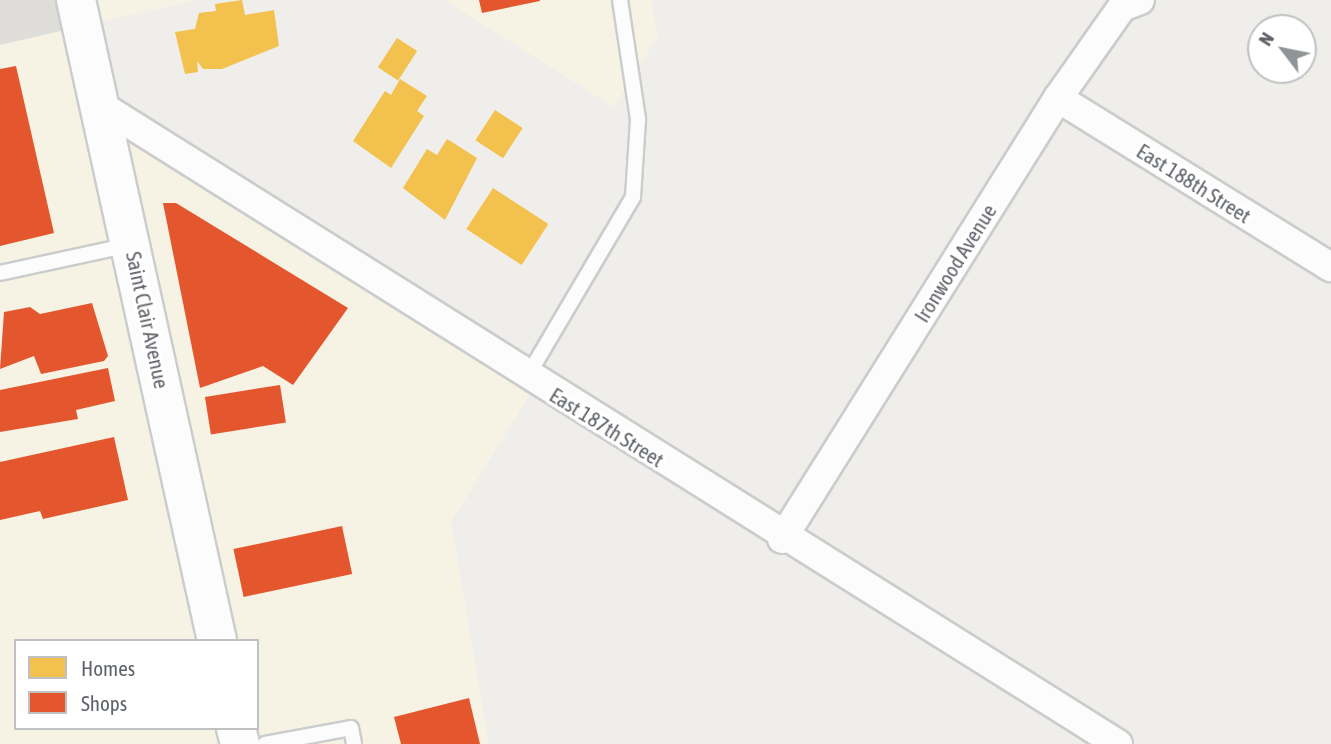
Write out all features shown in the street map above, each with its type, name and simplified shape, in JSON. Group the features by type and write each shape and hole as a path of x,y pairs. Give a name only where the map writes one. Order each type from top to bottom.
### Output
{"street":[{"name":"Saint Clair Avenue","path":"76,0 217,639"},
{"name":"Ironwood Avenue","path":"782,539 1058,98 1122,7 1140,0"},
{"name":"East 188th Street","path":"1058,98 1331,267"},
{"name":"East 187th Street","path":"100,105 782,539 1118,744"}],"lane":[{"path":"527,377 633,197 638,119 620,0"},
{"path":"0,273 131,244"},
{"path":"265,744 351,728 354,744"}],"shaded area":[{"path":"0,0 76,0 82,26 0,45"},
{"path":"76,0 197,0 82,26"},
{"path":"444,0 651,0 658,36 614,107"},
{"path":"82,26 100,105 537,383 451,522 489,744 0,744 0,45"}],"building: Homes":[{"path":"242,0 245,15 274,10 279,46 222,69 203,69 197,61 198,72 185,74 175,32 195,29 199,13 216,11 215,4"},
{"path":"397,38 417,51 398,80 378,67"},
{"path":"400,79 427,96 417,111 424,116 391,168 353,141 385,91 391,95"},
{"path":"495,110 523,128 503,158 475,140"},
{"path":"447,139 477,158 445,220 403,188 427,149 437,155"},
{"path":"493,188 548,224 522,265 466,229"}],"building: Shops":[{"path":"479,0 540,0 540,1 482,13"},
{"path":"16,66 54,233 0,246 0,69"},
{"path":"163,203 176,203 348,308 293,385 263,366 200,388"},
{"path":"92,303 108,356 104,361 41,374 34,356 0,369 4,312 30,307 40,314"},
{"path":"108,368 115,401 76,410 78,419 0,432 0,390"},
{"path":"280,385 286,423 211,434 205,397"},
{"path":"114,437 128,500 43,519 40,511 0,520 0,462"},
{"path":"342,526 352,574 244,597 233,549"},
{"path":"469,698 480,744 401,744 394,717"}]}
